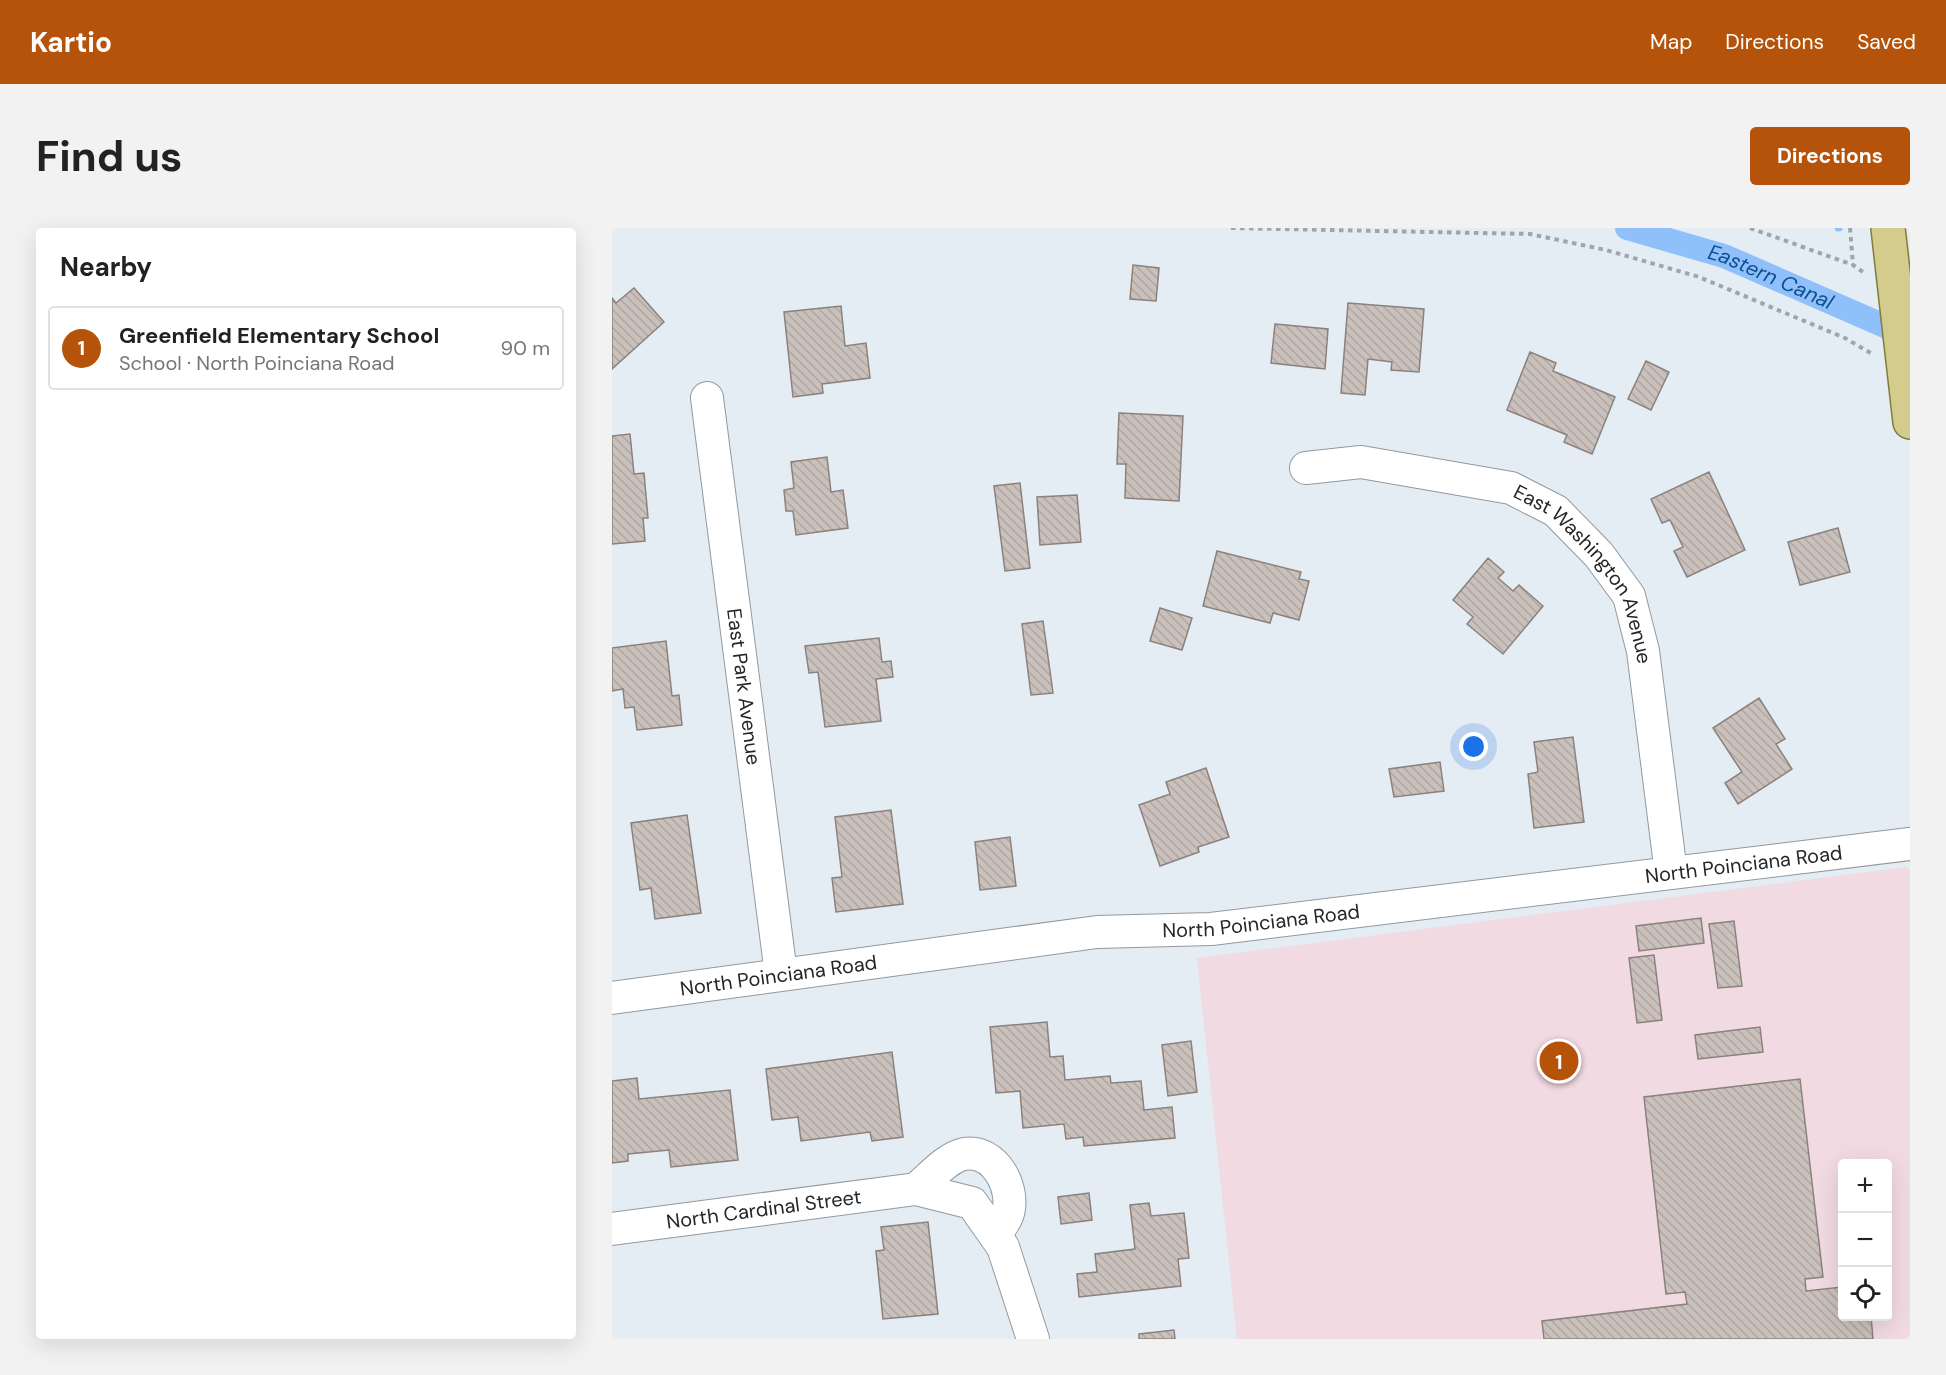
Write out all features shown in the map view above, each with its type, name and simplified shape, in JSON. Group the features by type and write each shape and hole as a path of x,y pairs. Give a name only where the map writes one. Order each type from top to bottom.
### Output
{"main road":[{"path":"1895,233 1897,301 1910,422"}],"street":[{"name":"East Park Avenue","path":"707,398 781,974"},
{"name":"East Washington Avenue","path":"1306,468 1361,462 1511,488 1556,512 1599,555 1629,596 1643,651 1671,873"},
{"name":"North Poinciana Road","path":"612,998 1097,932 1211,930 1910,844"},
{"path":"916,1189 951,1159 966,1153 985,1158 1001,1172 1009,1189 1008,1214 995,1236 1003,1247 1033,1339"},
{"name":"North Cardinal Street","path":"612,1229 916,1189 972,1203 995,1236"}],"path":[{"path":"1231,228 1530,234 1567,240 1699,277 1904,365"},
{"path":"1750,228 1853,265 1897,301"},
{"path":"1850,228 1853,265"}],"shaded area":[{"path":"1906,867 1910,870 1910,1339 1237,1339 1197,958"}],"building":[{"path":"1133,265 1159,268 1156,301 1130,299"},
{"path":"634,288 664,322 612,369 612,298 616,303"},
{"path":"1348,303 1424,309 1419,372 1391,370 1392,362 1368,359 1365,395 1341,393"},
{"path":"841,306 845,346 866,343 870,378 822,384 823,393 793,397 784,312"},
{"path":"1275,324 1328,329 1325,369 1271,363"},
{"path":"1530,352 1556,363 1553,371 1615,397 1592,454 1564,442 1567,435 1507,410"},
{"path":"1646,361 1669,372 1651,410 1628,399"},
{"path":"1119,413 1183,416 1179,501 1125,498 1126,464 1117,464"},
{"path":"630,434 634,474 644,473 648,518 643,518 645,541 612,544 612,436"},
{"path":"827,457 831,492 843,490 848,528 796,535 793,511 786,511 784,490 794,488 791,462"},
{"path":"1709,472 1745,550 1687,577 1674,551 1683,547 1670,520 1662,523 1651,499"},
{"path":"1020,483 1030,568 1005,571 994,486"},
{"path":"1077,495 1081,542 1040,545 1037,497"},
{"path":"1838,528 1850,572 1800,585 1788,542"},
{"path":"1217,551 1301,572 1299,579 1309,581 1299,620 1273,613 1270,623 1203,606"},
{"path":"1488,558 1504,572 1498,578 1513,591 1519,585 1543,606 1503,654 1467,624 1473,617 1453,600"},
{"path":"1160,608 1192,618 1182,650 1150,641"},
{"path":"1043,621 1053,693 1031,695 1022,624"},
{"path":"879,638 882,662 891,661 893,677 876,679 881,721 825,727 818,672 809,673 805,646"},
{"path":"666,641 672,696 679,695 682,725 637,730 634,707 625,708 623,689 612,691 612,648"},
{"path":"1759,698 1785,739 1776,744 1792,769 1738,804 1725,783 1742,772 1713,728"},
{"path":"1573,737 1584,822 1534,828 1528,774 1538,772 1534,742"},
{"path":"1440,762 1444,791 1394,797 1389,769"},
{"path":"1206,768 1229,837 1198,847 1199,852 1160,866 1139,805 1170,794 1166,782"},
{"path":"891,810 903,904 836,912 832,878 842,877 835,817"},
{"path":"687,815 701,913 655,919 651,888 640,890 631,823"},
{"path":"1010,837 1016,886 980,890 975,842"},
{"path":"1701,918 1704,943 1639,951 1636,926"},
{"path":"1734,921 1742,986 1718,988 1709,924"},
{"path":"1654,955 1662,1020 1637,1023 1629,958"},
{"path":"1047,1022 1050,1057 1063,1056 1065,1080 1110,1076 1111,1083 1141,1081 1144,1110 1172,1107 1175,1138 1084,1146 1083,1137 1066,1139 1064,1124 1023,1128 1020,1091 996,1093 990,1027"},
{"path":"1760,1027 1763,1052 1698,1059 1695,1035"},
{"path":"1191,1041 1197,1092 1168,1096 1162,1045"},
{"path":"892,1052 903,1137 872,1141 870,1132 801,1141 798,1117 772,1120 766,1069"},
{"path":"637,1078 639,1099 730,1090 738,1160 671,1167 669,1150 628,1154 628,1161 612,1163 612,1081"},
{"path":"1800,1079 1823,1277 1805,1279 1806,1291 1838,1287 1838,1321 1871,1321 1873,1339 1544,1339 1542,1321 1687,1304 1685,1292 1666,1294 1644,1097"},
{"path":"1089,1193 1092,1220 1061,1224 1058,1197"},
{"path":"1149,1203 1151,1216 1184,1213 1189,1258 1178,1259 1181,1286 1079,1297 1077,1274 1097,1272 1095,1254 1135,1249 1130,1205"},
{"path":"928,1222 938,1314 883,1319 876,1251 884,1250 881,1227"},
{"path":"1174,1330 1175,1339 1139,1339 1139,1334"}],"waterway":[{"name":"Eastern Canal","path":"1627,228 1724,256 1910,337"}],"place":[{"name":"Greenfield Elementary School","path":"1559,1061"}]}
